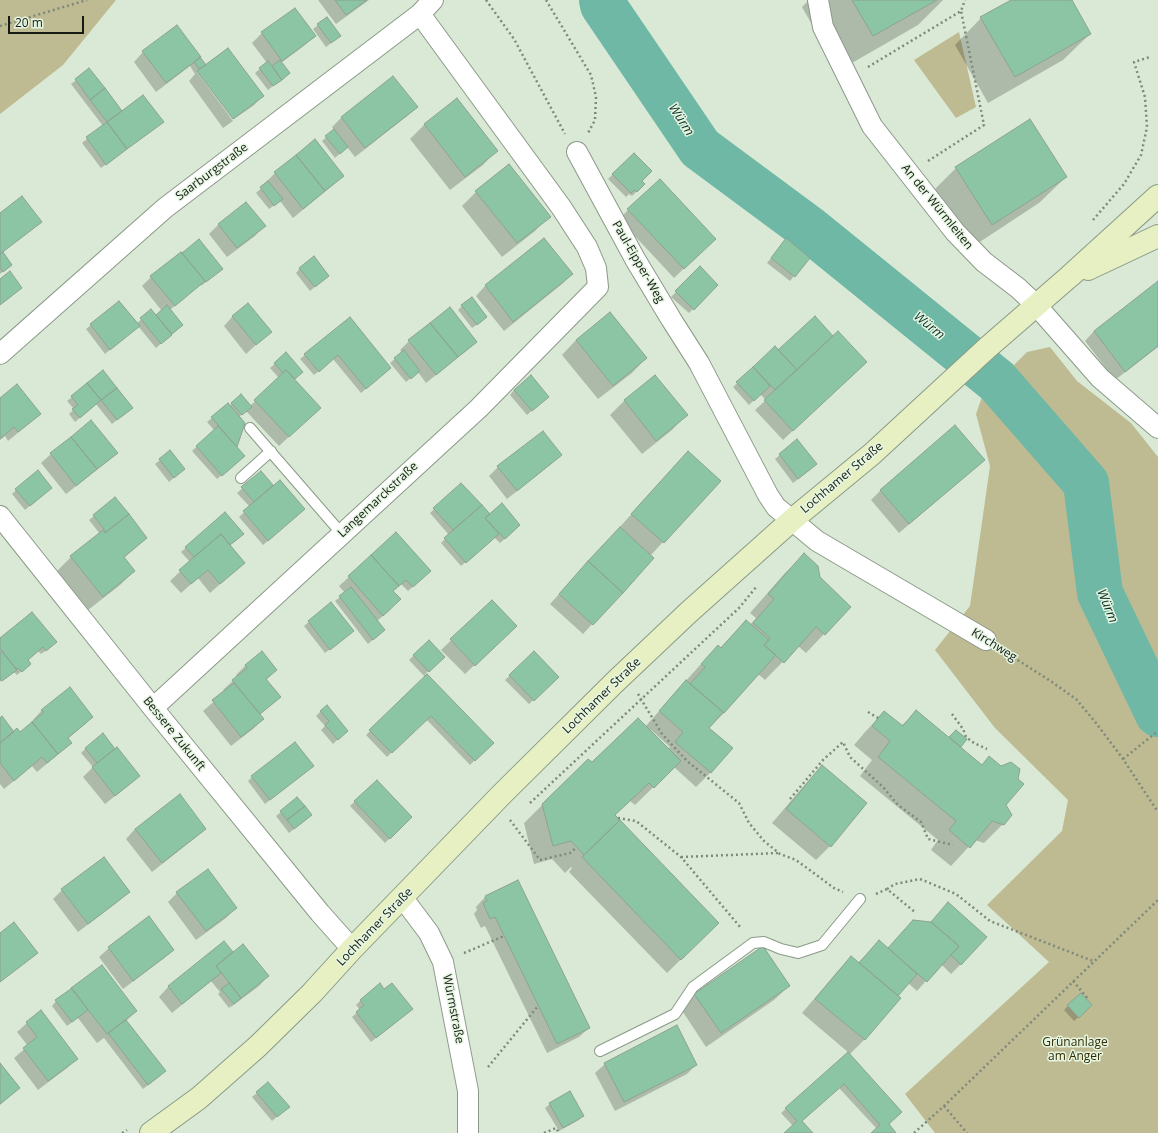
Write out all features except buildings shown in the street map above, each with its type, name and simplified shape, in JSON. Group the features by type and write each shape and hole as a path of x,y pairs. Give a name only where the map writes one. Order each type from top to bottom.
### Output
{"street":[{"name":"An der Würmleiten","path":"818,0 823,27 872,126 909,174 960,237 984,262 1018,288 1036,305 1100,378 1158,428"},
{"name":"Langemarckstraße","path":"153,708 479,408 598,287 596,268 587,247 427,7"},
{"name":"Saarburgstraße","path":"0,354 165,208 427,7"},
{"name":"Paul-Eipper-Weg","path":"577,152 635,259 670,319 699,363 768,495 776,507 792,520"},
{"name":"Lochhamer Straße","path":"151,1133 200,1098 258,1046 312,993 352,949 496,800 689,612 792,520 872,454 987,348 1070,276 1158,196"},
{"name":"Lochhamer Straße","path":"1070,276 1154,241"},
{"name":"Bessere Zukunft","path":"0,516 153,708 320,913 352,949"},
{"name":"Kirchweg","path":"792,520 817,541 986,640"},
{"name":"Würmstraße","path":"402,897 429,933 444,962 468,1090 468,1133"}],"lane":[{"path":"250,428 342,534"},
{"path":"241,478 271,451"},
{"path":"600,1051 675,1014 693,987 753,943 764,942 781,949 798,953 822,944 860,899"}],"path":[{"path":"0,26 87,0"},
{"path":"486,0 514,39 563,132 577,152 595,120 596,98 591,75 546,0"},
{"path":"848,78 960,11 965,0"},
{"path":"909,174 984,125 960,11"},
{"path":"1090,224 1124,184 1141,155 1147,127 1145,97 1134,62 1150,57"},
{"path":"526,806 739,608 758,585"},
{"name":"Kirchweg","path":"986,640 1076,699 1123,759 1158,812"},
{"path":"625,673 662,734 687,761 739,803 749,823 764,841 779,853 796,860 834,888 860,899 887,890 894,884 920,879 956,894 990,921 1093,961"},
{"path":"868,712 878,718"},
{"path":"952,714 963,729 966,737 986,749"},
{"path":"1123,759 1158,731"},
{"path":"790,799 823,760 842,742 850,757 883,787 898,805 921,822 928,839 953,845"},
{"path":"496,800 540,860 570,853 577,847"},
{"path":"618,818 636,821 681,857 753,943"},
{"path":"681,857 779,853"},
{"path":"887,890 916,913"},
{"path":"914,1133 1158,900"},
{"path":"444,962 504,936"},
{"path":"1073,980 1089,1000"},
{"path":"468,1090 538,1006"},
{"path":"944,1106 967,1133"},
{"path":"544,1133 556,1128 559,1133"}],"green space":[{"path":"0,0 116,0 63,65 0,114"},
{"path":"959,32 976,107 956,118 914,60"},
{"name":"Grünanlage am Anger","path":"1050,347 1077,381 1131,423 1158,457 1158,1133 935,1133 905,1094 1049,962 987,905 1062,831 1068,800 995,728 935,650 970,606 990,466 976,414 982,397 1027,352"}],"waterway":[{"name":"Würm","path":"602,0 603,5 700,148 808,228 997,381 1086,483 1100,593 1158,714"}]}
